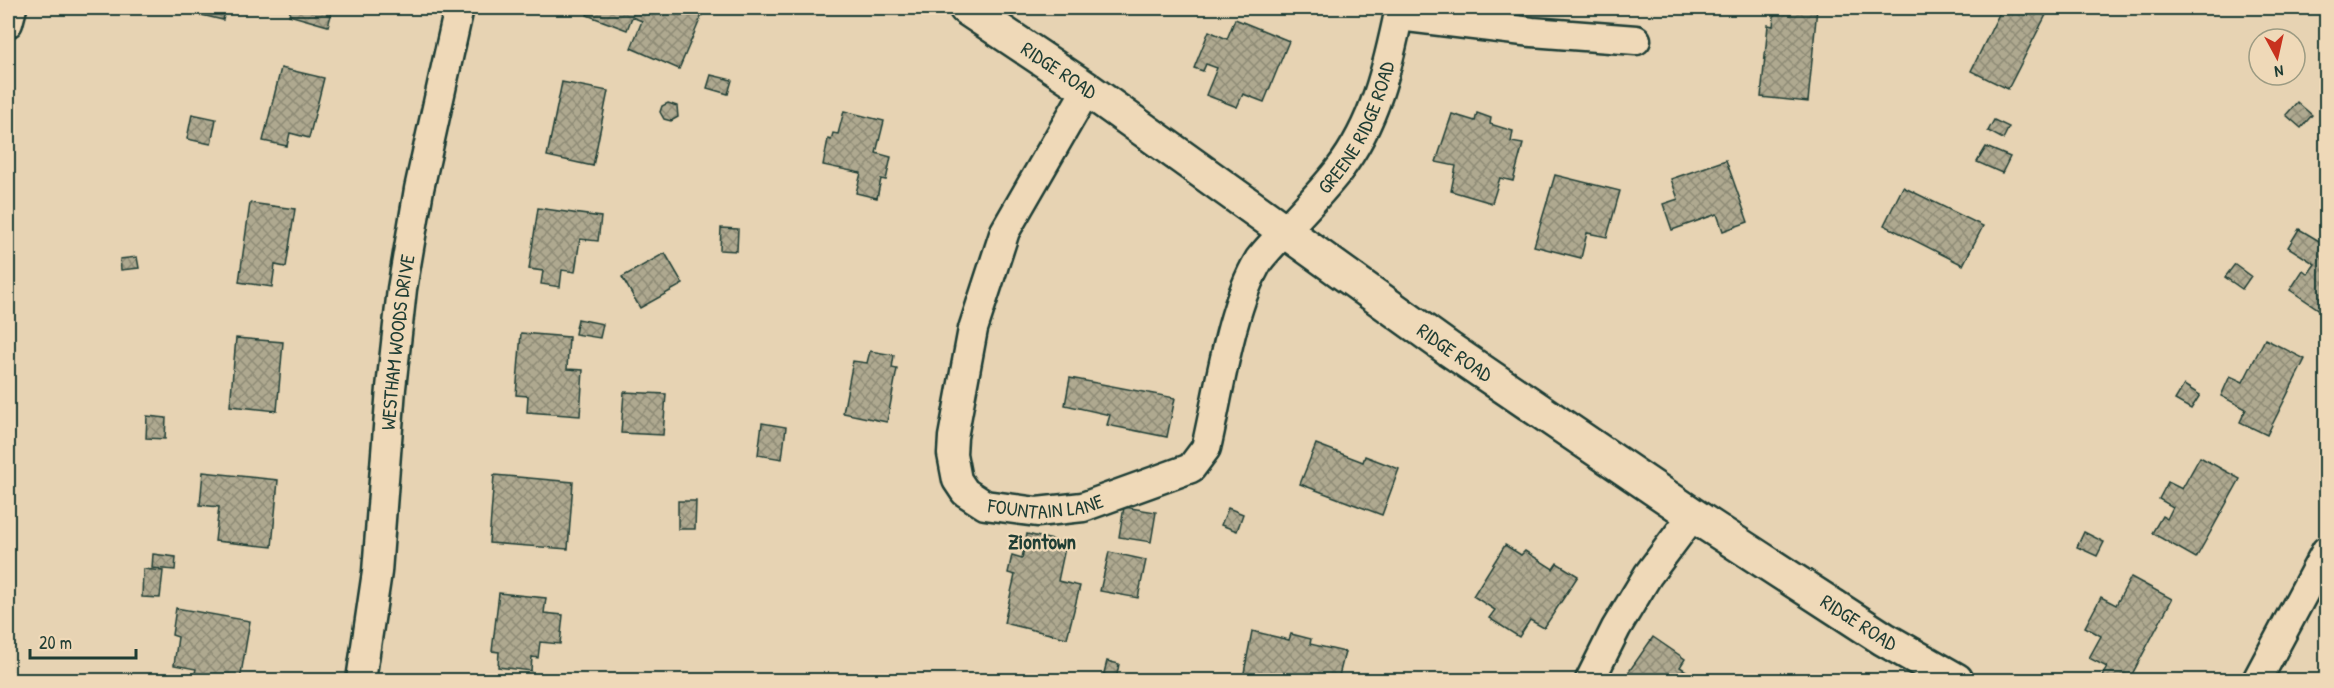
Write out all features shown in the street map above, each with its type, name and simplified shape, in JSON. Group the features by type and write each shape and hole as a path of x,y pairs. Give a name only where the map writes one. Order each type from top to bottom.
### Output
{"street":[{"path":"8,23 12,8"},
{"name":"WESTHAM WOODS DRIVE","path":"361,681 377,572 391,388 402,289 419,189 459,8"},
{"name":"RIDGE ROAD","path":"966,8 1087,89 1449,349 1693,515 1884,639 1956,681"},
{"path":"1399,12 1532,32 1636,40"},
{"name":"GREENE RIDGE ROAD","path":"1285,231 1337,172 1354,150 1367,126 1379,95 1399,12"},
{"name":"FOUNTAIN LANE","path":"1087,89 1005,231 973,329 953,445 957,480 965,492 985,505 1036,512 1083,507 1191,468 1206,448 1233,328 1244,290 1260,259 1285,231"},
{"path":"1590,681 1616,628 1648,575 1693,515"},
{"path":"2257,681 2326,551"}],"building":[{"path":"194,8 226,8 223,20 193,13"},
{"path":"291,8 333,8 328,26 289,15"},
{"path":"590,8 685,8 702,15 679,69 631,48 642,21 632,17 627,30 587,15"},
{"path":"1775,8 1817,8 1808,102 1761,97 1768,25 1773,26"},
{"path":"2002,8 2049,9 2008,89 1971,71"},
{"path":"1235,19 1289,41 1264,102 1243,94 1237,107 1206,95 1217,68 1206,64 1203,71 1194,68 1209,31 1227,39"},
{"path":"281,68 324,78 309,138 290,133 287,146 263,141"},
{"path":"711,75 732,80 728,94 707,88"},
{"path":"562,82 608,91 593,166 547,156"},
{"path":"2297,102 2312,115 2301,128 2286,115"},
{"path":"668,103 677,106 678,117 671,121 664,119 660,112 662,106"},
{"path":"844,111 884,121 876,153 891,157 886,180 881,179 877,198 856,193 861,173 823,165 828,139 831,140 833,133 838,134"},
{"path":"1477,113 1491,118 1490,124 1513,131 1511,142 1523,144 1513,181 1500,178 1492,203 1451,191 1456,166 1436,162 1452,114 1475,121"},
{"path":"192,114 216,119 211,144 187,139"},
{"path":"1994,120 2009,127 2003,139 1988,131"},
{"path":"1986,147 2010,157 2002,173 1977,162"},
{"path":"1726,160 1748,222 1723,231 1717,214 1672,230 1663,204 1678,199 1671,179"},
{"path":"1555,175 1620,191 1607,237 1587,233 1581,258 1534,246"},
{"path":"1903,187 1983,226 1963,265 1884,225"},
{"path":"250,203 295,209 286,267 275,265 272,287 239,282"},
{"path":"538,208 601,217 598,241 580,239 575,272 562,270 560,287 541,284 543,271 529,269"},
{"path":"721,228 738,229 737,251 720,250"},
{"path":"2299,229 2326,245 2326,314 2290,290 2303,270 2308,274 2315,264 2288,247"},
{"path":"665,253 683,284 640,308 622,277"},
{"path":"137,257 139,268 121,270 120,259"},
{"path":"2235,264 2251,276 2242,289 2225,277"},
{"path":"578,319 603,324 600,338 575,334"},
{"path":"521,333 569,337 567,369 583,370 580,416 527,412 528,396 516,395"},
{"path":"236,338 283,342 277,411 230,406"},
{"path":"2265,339 2305,359 2267,435 2240,422 2246,409 2221,396 2230,376 2243,382"},
{"path":"870,351 894,355 892,368 897,369 887,422 843,413 853,361 867,363"},
{"path":"1070,378 1175,398 1167,437 1107,425 1110,415 1065,405"},
{"path":"2184,385 2200,395 2191,409 2175,400"},
{"path":"624,392 666,394 663,435 621,433"},
{"path":"147,416 166,418 165,439 146,438"},
{"path":"762,423 786,427 782,459 758,455"},
{"path":"1316,444 1363,462 1365,456 1399,469 1382,515 1300,484"},
{"path":"2200,457 2240,479 2196,558 2152,533 2162,516 2167,519 2173,507 2159,499 2168,482 2182,489"},
{"path":"203,472 278,480 272,547 215,541 219,507 200,505"},
{"path":"494,475 573,482 568,549 489,543"},
{"path":"678,501 696,501 695,529 678,529"},
{"path":"1124,507 1156,512 1151,542 1119,537"},
{"path":"1228,508 1243,514 1237,531 1221,525"},
{"path":"2084,532 2104,542 2097,556 2077,547"},
{"path":"1027,534 1066,543 1058,581 1080,586 1067,638 1004,623 1015,575 1008,573 1012,555 1022,558"},
{"path":"1505,545 1521,555 1525,551 1553,569 1557,563 1578,576 1544,628 1530,620 1519,637 1489,618 1495,610 1473,596"},
{"path":"1109,552 1146,560 1138,598 1100,591"},
{"path":"153,554 176,557 175,570 152,568"},
{"path":"143,569 163,571 160,598 142,597"},
{"path":"2131,577 2172,599 2129,680 2100,680 2107,667 2089,658 2101,636 2085,627 2101,597 2116,605"},
{"path":"499,593 546,598 544,613 563,615 560,644 540,642 538,658 532,657 531,671 498,667 499,652 492,651"},
{"path":"176,608 250,621 240,680 195,673 196,669 174,665 178,637 172,635"},
{"path":"1252,631 1289,640 1291,634 1311,639 1310,644 1345,652 1338,680 1243,678"},
{"path":"1653,637 1685,659 1680,667 1700,680 1623,680"},
{"path":"1107,661 1119,664 1116,680 1103,677"}],"district":[{"name":"Ziontown","path":"1042,542"}]}
